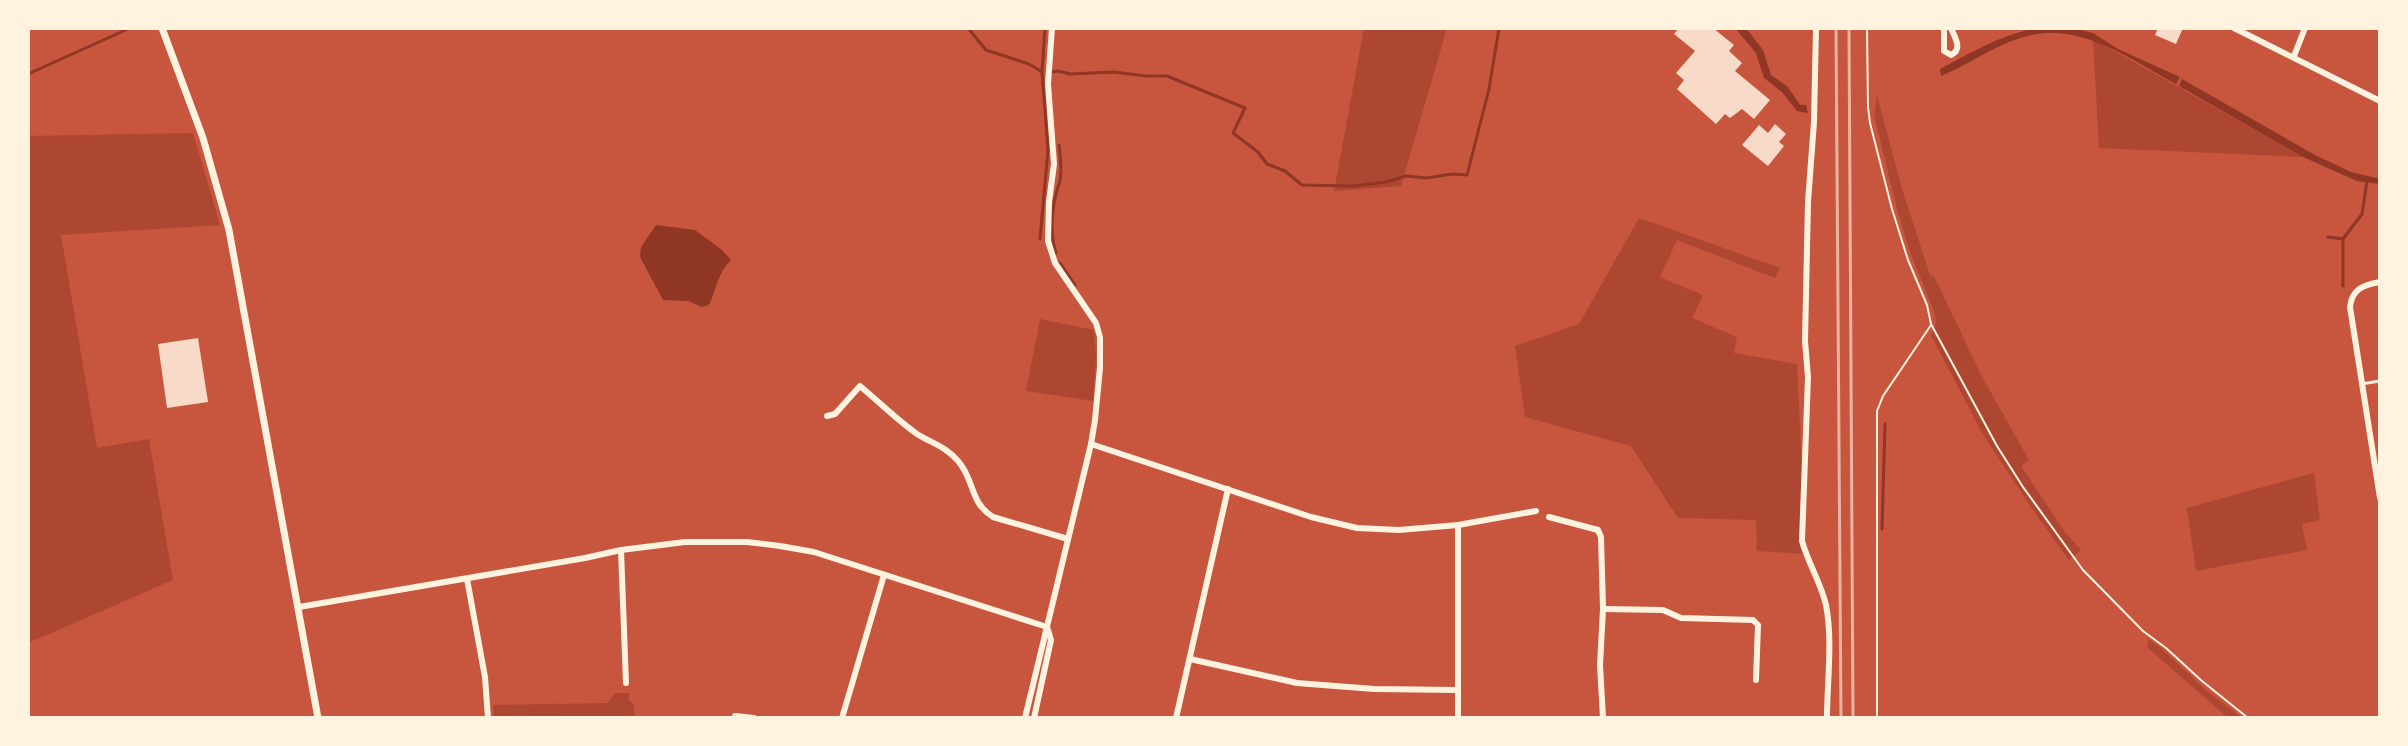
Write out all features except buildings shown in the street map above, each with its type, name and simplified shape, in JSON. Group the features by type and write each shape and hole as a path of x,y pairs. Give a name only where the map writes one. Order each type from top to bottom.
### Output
{"street":[{"path":"162,28 203,138 229,230 318,718"},
{"path":"1025,718 1091,444 1101,358 1096,323 1055,263 1048,241 1054,164 1048,84 1052,28"},
{"path":"1816,28 1805,341 1808,377 1802,541 1825,601 1829,622 1827,718"},
{"path":"1944,28 1944,51 1951,55 1958,47 1951,28"},
{"path":"2234,28 2380,101"},
{"path":"2294,56 2305,28"},
{"path":"2380,282 2362,286 2353,294 2350,313 2380,498"},
{"path":"827,416 835,414 860,386 913,431 952,455 965,470 976,502 986,513 1068,539"},
{"path":"1091,444 1311,517 1357,528 1399,530 1458,525 1536,511"},
{"path":"1176,718 1228,489"},
{"path":"1549,517 1591,527 1600,533 1603,718"},
{"path":"1458,525 1458,718"},
{"path":"299,607 621,550 685,542 747,542 814,552 1047,627"},
{"path":"621,550 626,683"},
{"path":"843,718 884,575"},
{"path":"467,579 485,677 488,718"},
{"path":"1603,609 1663,610 1681,618 1753,620 1758,625 1756,680"},
{"path":"1034,718 1051,640 1047,627"},
{"path":"1190,659 1297,683 1374,689 1458,690"},
{"path":"735,716 754,718"}],"lane":[{"path":"2361,384 2380,381"}],"path":[{"path":"1867,28 1870,122 1892,209 1931,324 1997,446 2083,570 2143,631 2248,718"},
{"path":"1877,718 1877,411 1883,396 1931,324"}],"shaded area":[{"path":"1364,28 1447,28 1401,186 1334,191"},
{"path":"1735,28 1746,28 1763,50 1771,75 1788,87 1800,105 1806,105 1808,113 1797,111 1782,92 1764,78 1756,53"},
{"path":"2039,28 2072,28 2093,33 2118,49 2180,77 2176,84 2120,53 2082,37 2041,33 2000,46 1941,76 1940,69 1976,50 2013,34"},
{"path":"2093,39 2303,157 2099,148"},
{"path":"2182,79 2315,155 2351,172 2380,179 2380,184 2357,181 2303,157 2179,86"},
{"path":"1877,95 1902,189 1930,275 1934,276 1980,373 2029,460 2021,466 2064,531 2081,550 2069,560 1982,433 1931,335 1936,324 1935,314 1897,209 1874,115"},
{"path":"193,133 220,225 61,235 97,448 149,439 173,580 28,643 28,136"},
{"path":"1639,218 1780,268 1775,278 1677,240 1660,277 1703,295 1692,318 1737,337 1734,353 1797,364 1806,554 1757,551 1756,520 1678,518 1631,446 1525,417 1515,346 1579,324"},
{"path":"656,225 695,230 731,260 720,275 709,305 702,307 688,301 663,300 640,257 641,247"},
{"path":"1040,319 1094,330 1093,401 1026,391"},
{"path":"2314,473 2320,520 2302,524 2307,550 2196,571 2187,508"},
{"path":"2148,639 2242,718 2229,718 2220,711 2147,647"},
{"path":"615,693 629,693 635,718 494,718 493,705 608,703"}],"waterway":[{"path":"28,74 130,28"},
{"path":"968,28 986,50 1029,64 1042,72"},
{"path":"1040,239 1048,150 1042,72 1045,28"},
{"path":"1052,72 1167,76 1245,108 1233,133 1258,152 1267,164 1285,171 1302,185 1355,186 1406,176 1467,175 1489,89 1499,28"},
{"path":"1056,253 1052,218 1061,175 1059,145"},
{"path":"2343,286 2343,239 2362,214 2367,181"},
{"path":"2328,237 2343,239"},
{"path":"1060,263 1075,285"},
{"path":"1882,529 1885,424"}],"railway":[{"path":"1836,28 1841,718"},
{"path":"1849,28 1853,718"}]}
